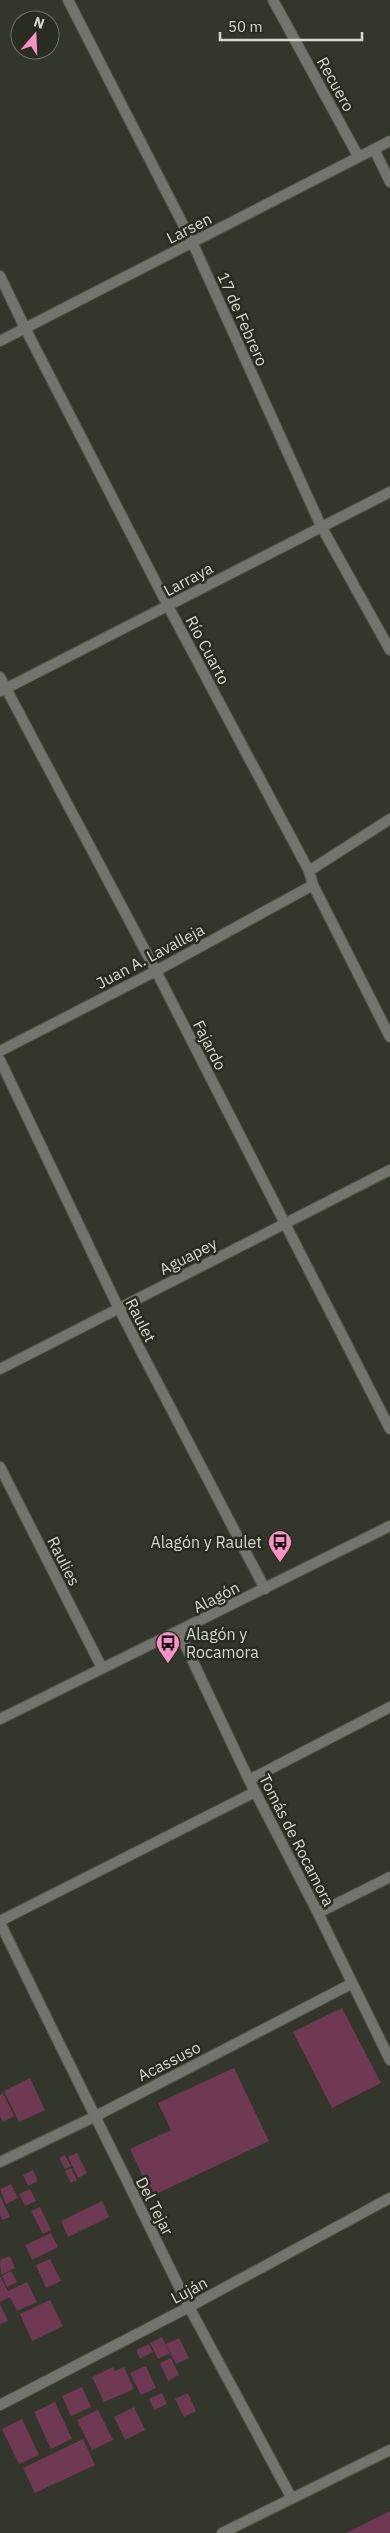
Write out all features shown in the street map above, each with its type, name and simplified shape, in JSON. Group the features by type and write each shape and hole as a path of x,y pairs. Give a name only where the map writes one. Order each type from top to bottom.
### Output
{"street":[{"name":"17 de Febrero","path":"68,0 193,244 321,526 390,650"},
{"name":"Recuero","path":"273,0 358,156"},
{"name":"Larsen","path":"0,341 193,244 358,156 390,141"},
{"path":"374,149 390,182"},
{"name":"Río Cuarto","path":"0,276 24,328 168,606 309,872 313,885 390,1037"},
{"name":"Larraya","path":"3,690 390,492"},
{"name":"Fajardo","path":"0,677 3,690 156,971 390,1429"},
{"path":"309,872 390,819"},
{"name":"Juan A. Lavalleja","path":"0,1051 156,971 313,885"},
{"name":"Raulet","path":"0,1060 118,1309 265,1589"},
{"name":"Aguapey","path":"0,1369 390,1170"},
{"name":"Raulies","path":"0,1467 102,1668"},
{"name":"Alagón","path":"0,1719 102,1668 180,1632 390,1526"},
{"name":"Tomás de Rocamora","path":"180,1632 249,1780 318,1913 351,1984 389,2055"},
{"path":"249,1780 390,1707"},
{"path":"0,1922 255,1792"},
{"path":"318,1913 390,1877"},
{"name":"Del Tejar","path":"0,1922 94,2117 189,2307 291,2497"},
{"name":"Acassuso","path":"0,2162 94,2117 351,1984"},
{"name":"Luján","path":"0,2405 189,2307 390,2198"},
{"path":"222,2533 291,2497 390,2450"}],"building":[{"path":"342,2008 381,2083 332,2108 293,2032"},
{"path":"234,2068 269,2141 152,2196 130,2149 171,2130 158,2103"},
{"path":"30,2078 45,2110 19,2122 4,2091"},
{"path":"3,2093 14,2116 3,2122 0,2116 0,2095"},
{"path":"77,2153 87,2173 78,2178 68,2157"},
{"path":"65,2155 71,2166 65,2169 59,2158"},
{"path":"71,2168 77,2180 71,2183 65,2171"},
{"path":"33,2170 38,2181 28,2186 23,2175"},
{"path":"11,2184 18,2198 6,2204 0,2189"},
{"path":"30,2189 36,2201 25,2206 19,2194"},
{"path":"0,2196 10,2217 2,2220 0,2215"},
{"path":"102,2201 109,2217 68,2237 61,2221"},
{"path":"40,2207 51,2230 43,2234 31,2211"},
{"path":"51,2233 58,2247 32,2260 25,2245"},
{"path":"10,2256 15,2268 1,2275 0,2260"},
{"path":"50,2259 61,2281 46,2288 36,2265"},
{"path":"11,2271 17,2282 7,2287 2,2276"},
{"path":"0,2276 8,2291 27,2282 37,2302 17,2311 10,2297 0,2302"},
{"path":"50,2300 63,2326 32,2341 20,2314"},
{"path":"0,2304 8,2321 0,2324"},
{"path":"162,2337 170,2353 158,2359 150,2343"},
{"path":"179,2338 189,2358 176,2364 166,2344"},
{"path":"149,2344 153,2352 140,2359 136,2350"},
{"path":"171,2358 179,2375 168,2381 160,2363"},
{"path":"146,2366 156,2388 141,2395 130,2373"},
{"path":"113,2367 115,2371 124,2367 134,2389 104,2402 92,2377"},
{"path":"82,2387 91,2407 71,2416 62,2396"},
{"path":"162,2393 167,2404 154,2410 149,2399"},
{"path":"188,2393 196,2411 184,2417 175,2399"},
{"path":"55,2402 72,2439 51,2449 34,2412"},
{"path":"134,2407 145,2430 125,2440 114,2417"},
{"path":"98,2410 113,2440 92,2450 77,2420"},
{"path":"22,2419 39,2455 19,2464 2,2429"},
{"path":"83,2439 95,2465 35,2493 23,2468"},
{"path":"390,2511 390,2533 346,2533"}],"place":[{"name":"Alagón y Raulet","path":"280,1563"},
{"name":"Alagón y Rocamora","path":"168,1664"}]}
